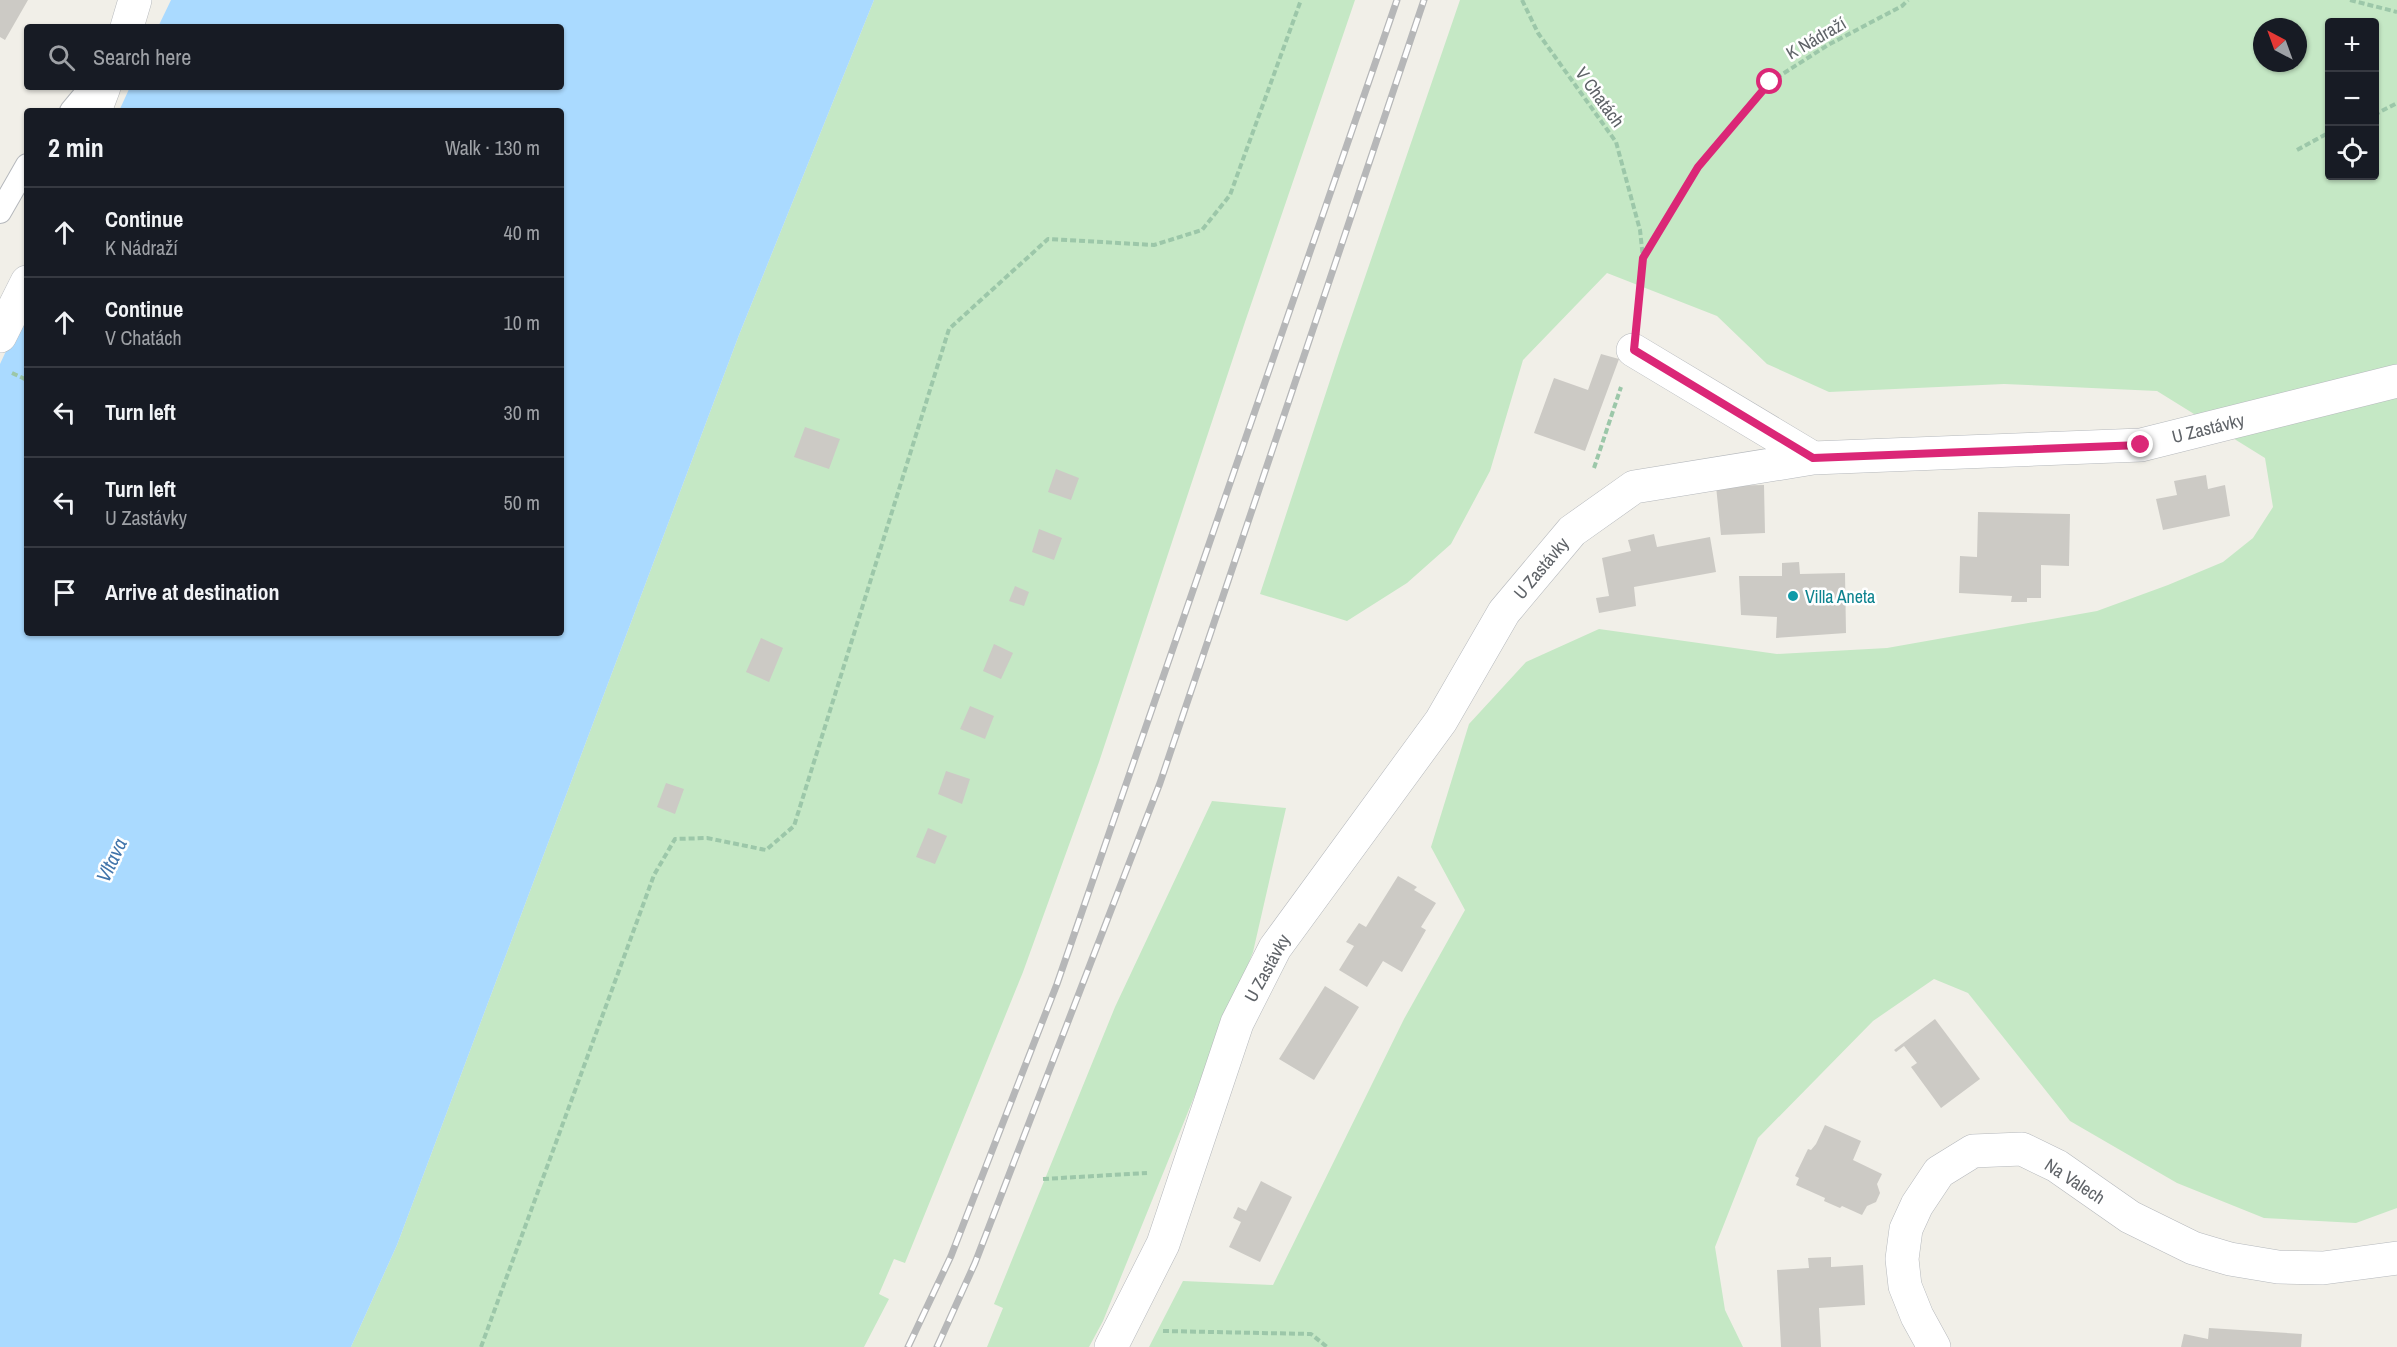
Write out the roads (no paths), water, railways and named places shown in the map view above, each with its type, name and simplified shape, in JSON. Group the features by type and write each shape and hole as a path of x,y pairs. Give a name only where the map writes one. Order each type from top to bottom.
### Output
{"street":[{"path":"128,24 135,0"},
{"path":"96,108 103,90"},
{"path":"0,336 24,288"},
{"path":"1634,350 1813,458"},
{"name":"U Zastávky","path":"1116,1338 1163,1244 1237,1023 1275,948 1441,721 1504,612 1572,531 1634,487 1813,458 2141,445 2397,381"},
{"name":"Na Valech","path":"1934,1347 1917,1316 1905,1286 1902,1259 1906,1229 1917,1205 1939,1172 1973,1151 2022,1149 2057,1166 2130,1217 2193,1248 2230,1259 2278,1267 2323,1268 2397,1258"}],"lane":[{"path":"74,108 88,90"},
{"path":"0,212 24,170"}],"water":[{"name":"Vltava","path":"171,0 874,0 739,335 397,1245 351,1347 0,1347 0,364 24,312 24,636 564,636 564,108 120,108 129,90 564,90 564,24 159,24"}],"railway":[{"path":"908,1347 951,1256 1057,984 1397,0"},
{"path":"937,1347 975,1263 1160,783 1424,0"}],"place":[{"name":"Villa Aneta","path":"1793,596"}]}
